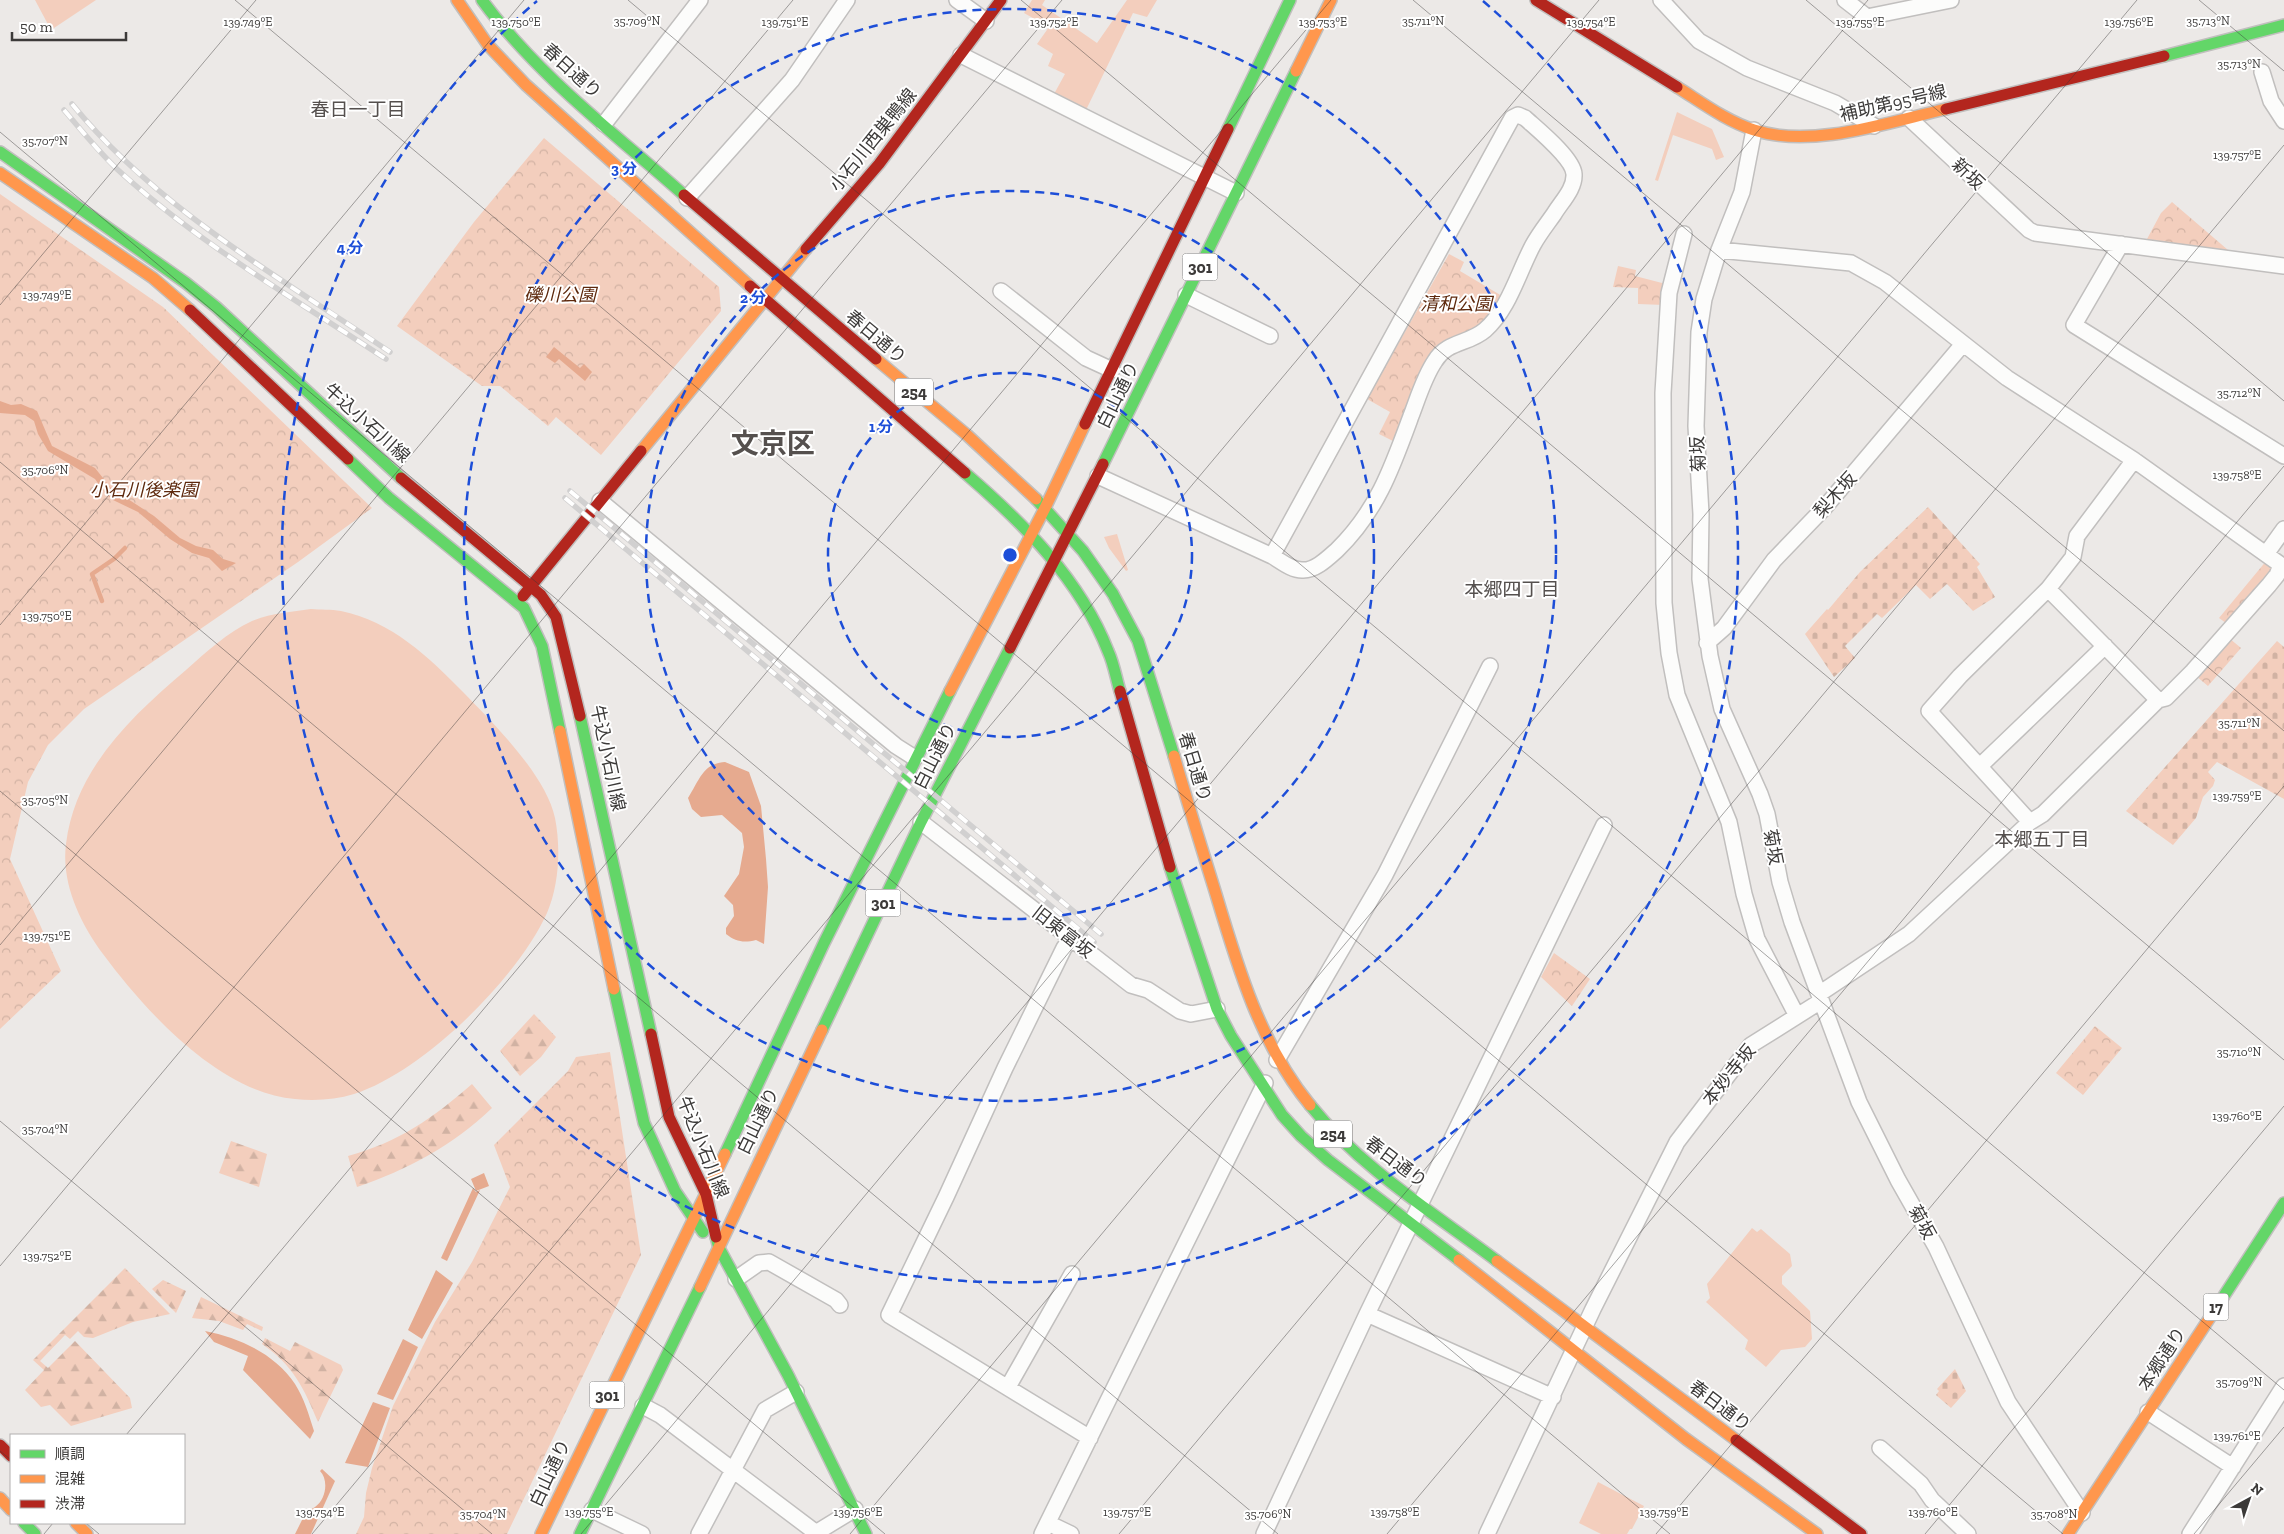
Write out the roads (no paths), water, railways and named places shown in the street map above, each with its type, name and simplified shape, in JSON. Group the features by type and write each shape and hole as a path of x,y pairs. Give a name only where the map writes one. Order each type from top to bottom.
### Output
{"main road":[{"name":"254","path":"457,0 470,22 513,72 643,191 1009,511 1054,563 1089,610 1109,652 1165,851 1217,1009 1231,1036 1282,1115 1313,1148 1412,1223 1686,1439 1817,1534"},
{"name":"春日通り","path":"482,0 497,21 528,55 604,124 781,279 1010,473 1068,534 1111,590 1127,617 1138,641 1230,942 1259,1024 1303,1099 1340,1142 1585,1328 1838,1526 1861,1534"},
{"name":"小石川西巣鴨線","path":"518,602 765,298 879,164 1001,0"},
{"name":"白山通り","path":"541,1534 693,1222 816,960 915,758 1032,536 1290,0"},
{"name":"白山通り","path":"580,1534 719,1248 921,822 1098,476 1331,0"},
{"name":"補助第95号線","path":"1548,2 1720,114 1754,130 1782,135 1818,136 1874,126 2102,72 2284,25"},
{"name":"牛込小石川線","path":"0,152 186,283 216,307 400,477 531,586 549,606 561,629 666,1107 672,1126 706,1194 719,1248"},
{"path":"0,173 153,278 179,299 389,498 518,602 530,617 542,646 639,1109 649,1136 693,1222 719,1248 796,1392 866,1534"},
{"name":"本郷通り","path":"2068,1534 2284,1202"},
{"path":"0,1444 10,1455"},
{"path":"0,1498 10,1509"},
{"path":"25,1524 34,1534"},
{"path":"77,1524 87,1534"}],"street":[{"path":"604,124 700,0"},
{"path":"688,198 792,80 847,0"},
{"path":"958,0 986,21"},
{"path":"1661,0 1699,41 1747,68 1835,103 1874,126"},
{"path":"1845,0 1867,16 1951,0"},
{"path":"961,55 1236,193"},
{"path":"2262,72 2270,101 2284,121"},
{"path":"1098,476 1272,556 1295,570 1304,571 1316,566 1330,556 1348,539 1371,510 1389,478 1425,378 1435,360 1445,348 1473,338 1486,330 1504,306 1533,244 1571,187 1574,176 1570,163 1525,118 1518,114 1512,118 1272,556"},
{"name":"新坂","path":"1909,118 2029,230 2035,233 2121,244"},
{"name":"菊坂","path":"1754,130 1742,192 1719,250 1704,299 1699,332 1696,426 1700,514 1700,579 1707,643 1722,709 1760,794 1780,882 1792,922 1859,1102 1898,1180 1936,1247 2008,1402 2082,1513"},
{"path":"1684,234 1669,293 1663,393 1664,603 1669,654 1677,695 1729,822 1744,894 1757,939 1797,1016"},
{"path":"2284,266 2121,244 2074,325 2284,456"},
{"path":"1719,250 1851,263 1885,282 2007,378 2134,460 2266,554 2284,529"},
{"path":"1001,291 1086,358 1112,370"},
{"path":"1186,295 1270,336"},
{"name":"梨木坂","path":"1707,643 1724,628 1774,560 1825,507 1963,344"},
{"path":"2030,822 1930,711 1960,676 2048,588 2074,557 2078,542 2077,536 2134,460"},
{"path":"600,501 896,746 915,758"},
{"name":"本妙寺坂","path":"1487,1534 1585,1328 1677,1142 1750,1045 1797,1016 1820,997 1909,934 2030,822 2043,814 2158,700 2166,698 2227,630 2234,627 2276,575 2280,564 2266,554"},
{"path":"2048,588 2158,700"},
{"path":"1980,766 2105,646"},
{"path":"1071,1534 1045,1528 1263,1087 1385,874 1490,666"},
{"name":"旧東富坂","path":"921,822 1131,985 1148,990 1180,1011 1191,1014 1217,1009"},
{"path":"1264,1534 1604,825"},
{"path":"1071,938 1064,948 1004,1068 946,1197 889,1315 1090,1438"},
{"path":"736,1279 759,1263 769,1262 836,1300 840,1306"},
{"path":"1008,1387 1072,1274"},
{"path":"1368,1314 1553,1397"},
{"path":"2190,1534 2284,1386"},
{"path":"699,1534 765,1410 796,1392"},
{"path":"643,1406 660,1415 815,1533 855,1509"},
{"path":"2148,1412 2233,1467"},
{"path":"1880,1448 1921,1484 1932,1500 1968,1534"},
{"path":"592,1510 642,1534"}],"waterway":[{"path":"102,601 92,574 114,559 125,548"}],"railway":[{"path":"72,104 106,142 181,209 263,268 390,352"},
{"path":"64,110 118,170 181,222 248,269 386,359"},
{"path":"570,491 1101,934"},
{"path":"565,498 1094,942"}],"district":[{"name":"春日一丁目","path":"358,109"},
{"name":"文京区","path":"773,443"},
{"name":"本郷四丁目","path":"1512,589"},
{"name":"本郷五丁目","path":"2042,839"}],"park label":[{"name":"礫川公園","path":"560,295"},
{"name":"清和公園","path":"1456,304"},
{"name":"小石川後楽園","path":"144,490"}]}
